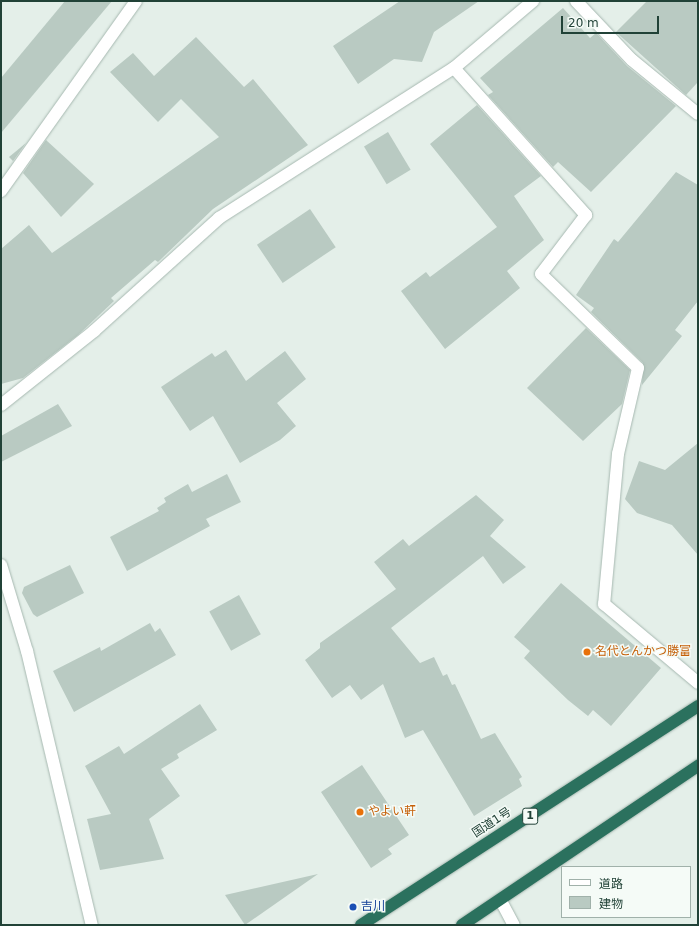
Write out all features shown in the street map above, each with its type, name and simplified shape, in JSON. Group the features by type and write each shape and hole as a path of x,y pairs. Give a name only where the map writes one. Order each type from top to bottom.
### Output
{"highway":[{"name":"国道1号","path":"361,925 698,706"},
{"path":"462,925 697,769"}],"street":[{"path":"1,191 136,1"},
{"path":"1,405 94,331 218,218 454,68 533,1"},
{"path":"576,1 632,60 698,114"},
{"path":"454,68 586,215 541,274 638,368 618,454 604,604 698,682"},
{"path":"1,565 27,650 92,925"},
{"path":"500,901 514,925"}],"building":[{"path":"65,1 112,1 1,133 1,78"},
{"path":"400,1 479,1 434,32 422,62 394,59 358,84 333,46"},
{"path":"647,1 698,1 698,82 686,95 616,32"},
{"path":"563,8 590,38 596,33 627,66 676,106 591,192 558,162 553,167 488,95 493,92 480,78"},
{"path":"196,37 244,87 253,79 308,145 213,209 158,262 155,260 111,298 114,301 78,335 23,378 1,384 1,249 29,225 52,253 219,137 181,99 158,122 110,72 133,53 154,76"},
{"path":"477,105 541,176 514,196 544,240 507,271 520,288 445,349 401,291 426,272 430,277 497,227 430,144"},
{"path":"388,132 411,170 387,184 364,146"},
{"path":"46,140 94,184 61,217 23,173"},
{"path":"26,143 13,161 9,157"},
{"path":"676,172 698,185 698,301 675,330 682,336 642,385 643,363 591,312 594,308 576,295 614,239 618,242"},
{"path":"310,209 336,247 283,283 257,245"},
{"path":"586,328 630,370 622,404 583,441 527,388"},
{"path":"226,350 246,381 285,351 306,379 277,403 296,426 280,440 240,463 213,416 190,431 161,387 212,353 215,357"},
{"path":"58,404 72,426 1,462 1,436"},
{"path":"698,443 698,555 672,525 637,513 625,499 639,461 665,470"},
{"path":"227,474 241,502 206,519 210,526 127,571 110,537 159,511 157,508 166,502 164,498 188,484 192,492"},
{"path":"476,495 504,520 490,536 526,567 503,584 483,556 391,628 420,663 434,657 443,676 447,674 452,685 455,684 481,739 495,733 522,777 519,779 522,786 474,816 423,730 405,738 383,684 361,700 350,685 332,698 305,660 320,648 320,643 396,589 374,562 403,539 409,546"},
{"path":"70,565 84,593 37,617 33,614 22,593 24,587"},
{"path":"561,583 661,668 611,726 593,710 588,716 568,700 524,658 530,651 514,637"},
{"path":"239,595 261,634 231,651 209,611"},
{"path":"150,623 155,632 160,628 176,655 74,712 53,671 100,647 101,651"},
{"path":"200,704 217,730 177,754 179,758 161,769 180,796 149,819 164,859 100,870 87,819 111,814 85,766 119,746 124,754"},
{"path":"362,765 409,835 388,849 392,854 371,868 321,792"},
{"path":"318,874 245,925 225,895"}],"place":[{"name":"名代とんかつ勝富","path":"587,652"},
{"name":"やよい軒","path":"360,812"},
{"name":"吉川","path":"353,907"}]}
